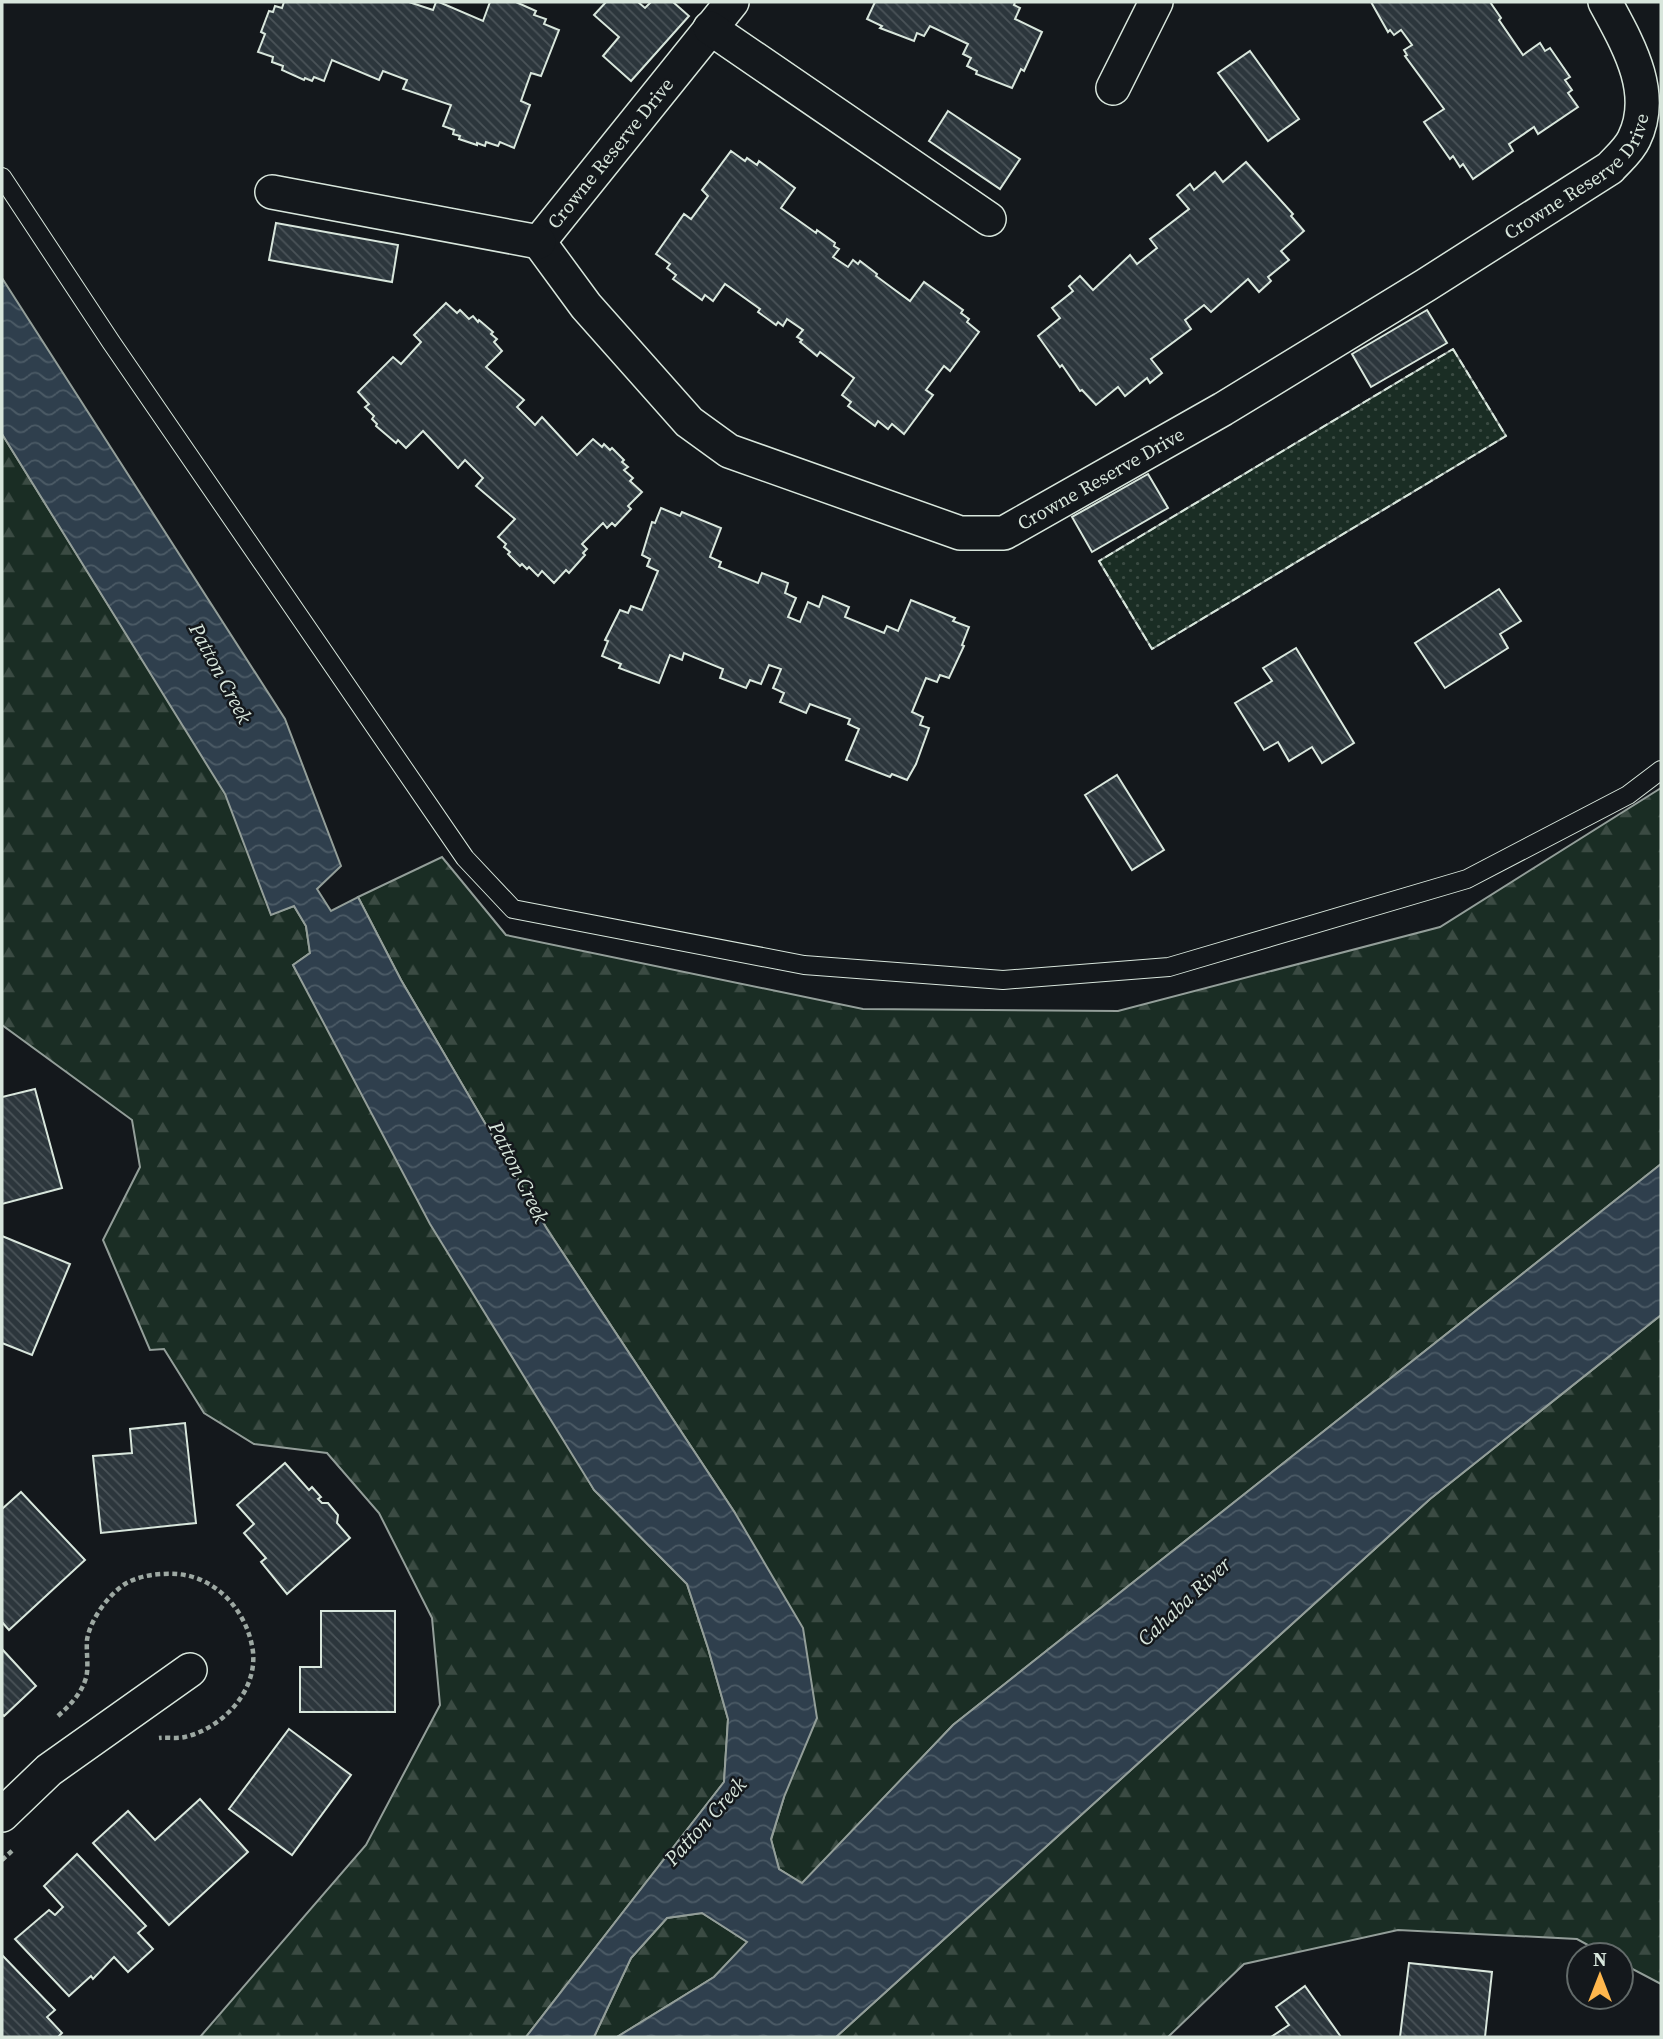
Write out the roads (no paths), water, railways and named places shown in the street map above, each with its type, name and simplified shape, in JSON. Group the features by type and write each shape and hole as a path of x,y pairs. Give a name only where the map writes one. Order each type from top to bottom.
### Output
{"street":[{"name":"Crowne Reserve Drive","path":"732,2 539,242 586,306 689,422 729,452 960,533 1004,533 1223,409 1610,168 1633,142 1642,121 1640,76 1605,2"},
{"path":"1113,88 1156,2"},
{"path":"710,28 989,219"},
{"path":"272,192 539,242"},
{"path":"2,1815 49,1770 190,1670"}],"lane":[{"path":"2,177 111,342 465,858 513,909 804,965 1003,980 1169,967 1466,879 1628,795 1661,770"}],"water":[{"path":"2,278 285,719 341,866 317,889 331,911 358,897 401,980 547,1229 735,1513 803,1628 817,1718 784,1797 771,1839 779,1869 802,1883 953,1725 1661,1164 1661,1315 1430,1499 836,2037 617,2037 714,1977 747,1942 702,1913 667,1918 631,1958 594,2037 526,2037 724,1782 728,1719 708,1648 687,1584 594,1490 430,1224 293,965 310,953 306,926 294,906 271,915 225,794 2,434"}],"water label":[{"name":"Patton Creek","path":"221,673"},
{"name":"Patton Creek","path":"519,1172"},
{"name":"Cahaba River","path":"1184,1601"},
{"name":"Patton Creek","path":"705,1821"}]}
